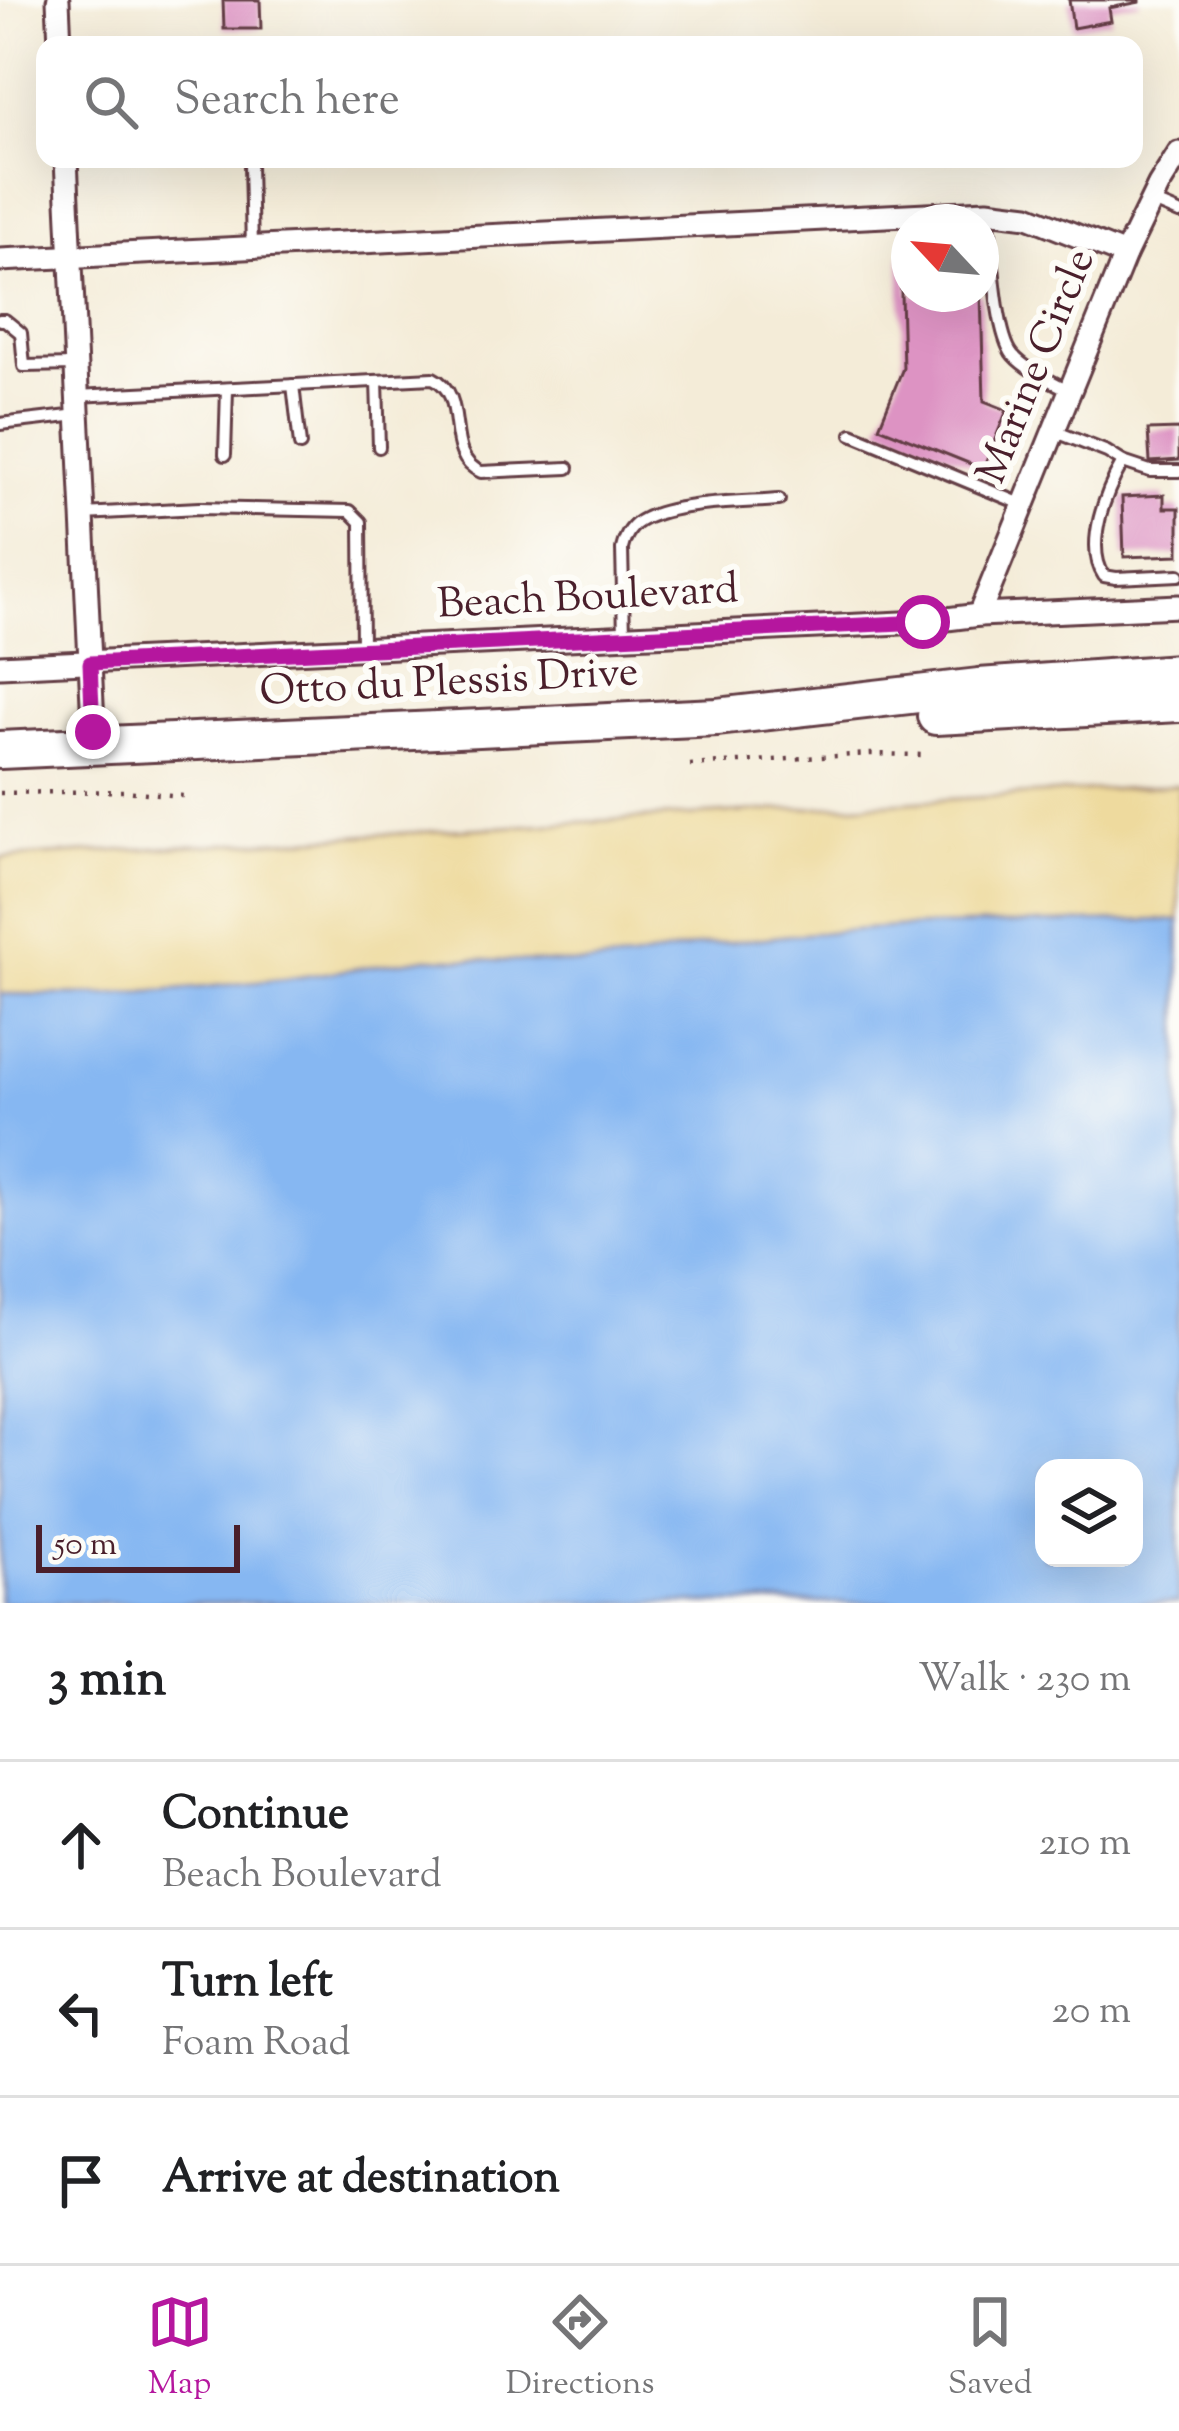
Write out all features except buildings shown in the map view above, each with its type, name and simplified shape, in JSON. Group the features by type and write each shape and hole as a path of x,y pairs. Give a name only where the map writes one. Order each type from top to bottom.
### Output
{"main road":[{"name":"Otto du Plessis Drive","path":"0,750 759,714 979,687 1179,673"},
{"name":"Otto du Plessis Drive","path":"759,714 906,719 1179,704"}],"street":[{"path":"58,0 60,36"},
{"name":"Marine Circle","path":"980,615 1124,255 1179,153"},
{"path":"66,168 94,745"},
{"path":"999,213 1028,217 1124,255"},
{"path":"0,260 891,216"},
{"name":"Beach Boulevard","path":"0,666 1179,606"}],"lane":[{"path":"250,168 252,248"},
{"path":"1150,201 1179,213"},
{"path":"999,304 1009,349 1026,366 1070,391"},
{"path":"0,320 21,333 24,366 75,365"},
{"path":"0,424 78,406 227,388 433,378 451,394 461,455 476,471 568,468"},
{"path":"376,381 379,447"},
{"path":"293,385 300,445"},
{"path":"225,455 227,388"},
{"path":"1054,431 1150,471 1179,471"},
{"path":"852,434 1024,505"},
{"path":"1123,462 1100,512 1096,565 1104,576 1117,578 1179,575"},
{"path":"624,636 622,549 634,525 675,509 779,500"},
{"path":"83,514 199,508 350,511 361,522 362,649"}],"path":[{"path":"690,766 870,754 926,755"},
{"path":"0,794 123,791 184,796"}],"sand":[{"path":"1179,785 1179,921 896,927 697,946 632,960 583,964 427,958 186,989 105,995 0,994 0,858"}],"water":[{"path":"1179,921 1179,1603 0,1603 0,994 105,995 186,989 427,958 583,964 791,935 896,927"}],"route":[{"path":"93,732 90,663 923,622"}]}
